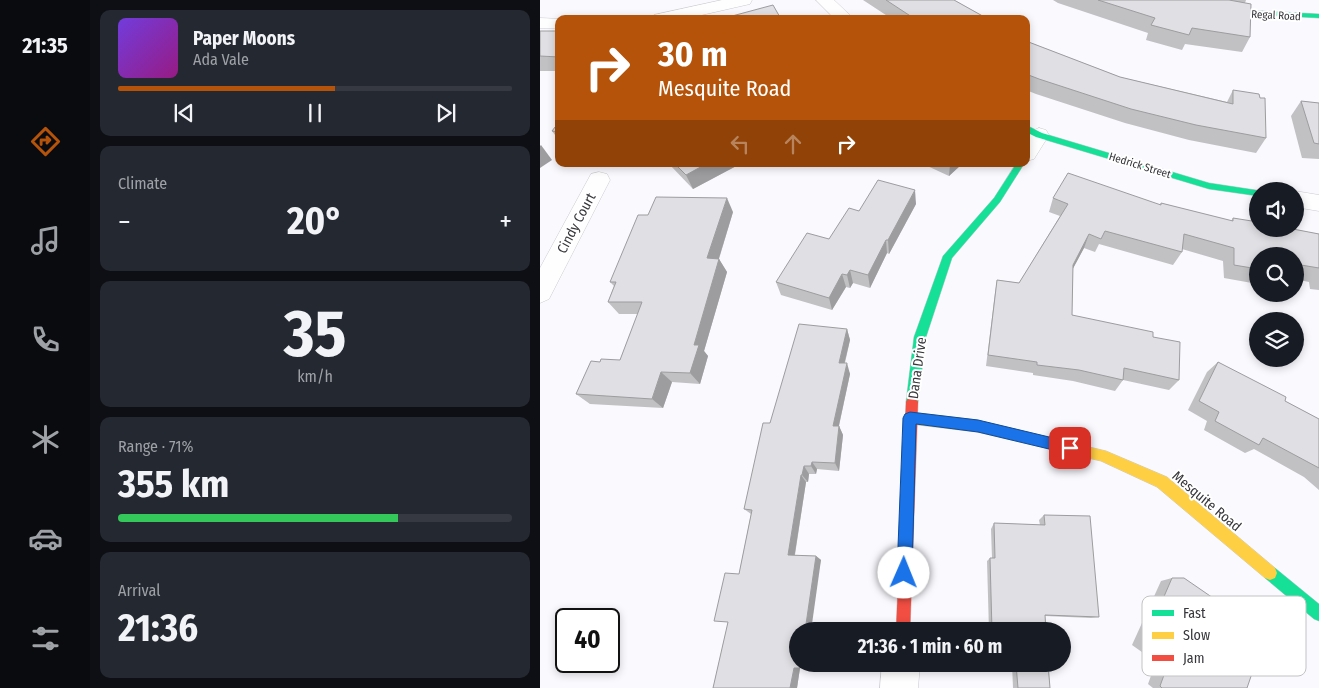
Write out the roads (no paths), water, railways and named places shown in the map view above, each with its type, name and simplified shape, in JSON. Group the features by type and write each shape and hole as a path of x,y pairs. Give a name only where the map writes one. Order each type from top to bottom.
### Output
{"street":[{"path":"678,15 744,0"},
{"path":"824,0 841,15"},
{"name":"Regal Road","path":"1174,0 1206,8 1262,16 1319,16"},
{"path":"540,22 555,23"},
{"name":"Hedrick Street","path":"1032,132 1209,186 1249,192"},
{"name":"Dana Drive","path":"903,622 910,418 920,337 948,256 996,200 1018,167"},
{"name":"Cindy Court","path":"540,292 599,180"},
{"path":"1304,200 1319,203"},
{"name":"Mesquite Road","path":"910,418 978,426 1102,455 1162,482 1298,596"},
{"name":"Mesquite Road","path":"1306,603 1319,614"},
{"path":"899,688 900,672"}]}
